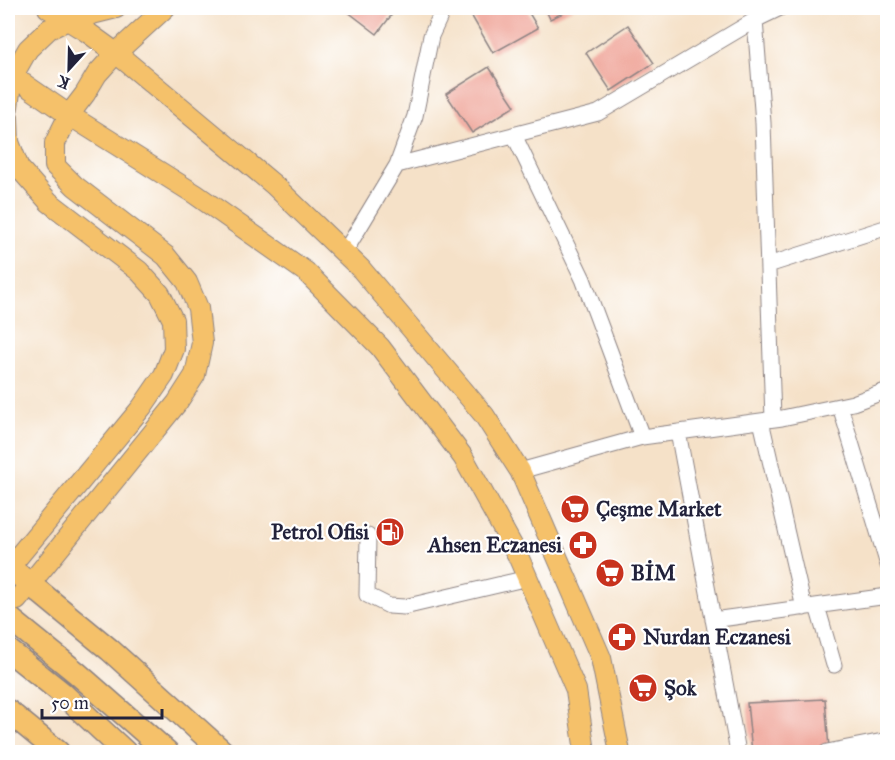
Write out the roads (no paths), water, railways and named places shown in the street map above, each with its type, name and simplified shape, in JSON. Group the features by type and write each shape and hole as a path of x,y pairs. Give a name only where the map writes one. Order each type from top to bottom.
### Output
{"highway":[{"path":"8,567 18,600 78,673 167,753"},
{"path":"18,600 110,650 223,753"},
{"path":"8,650 62,693 126,753"},
{"path":"8,711 58,753"}],"main road":[{"path":"48,8 116,53 274,185 361,269 484,415 520,471 601,658 621,752"},
{"path":"8,107 10,75 28,49 49,29 68,20 116,8"},
{"path":"18,600 177,403 195,375 202,343 198,308 187,282 166,256 75,186 55,166 55,143 69,115 97,74 116,53 165,8"},
{"path":"10,75 195,194 306,272 380,347 463,457 519,556 576,690 585,753"},
{"path":"8,117 9,142 19,168 49,202 139,271 160,294 173,320 174,349 164,375 142,407 8,567"}],"street":[{"path":"345,253 398,165 415,116 431,36 444,8"},
{"path":"398,165 598,113 755,20 780,8"},
{"path":"755,20 763,123 768,265 767,420 810,607 834,665"},
{"path":"514,135 583,279 642,437"},
{"path":"768,265 888,227"},
{"path":"520,471 642,437 767,420 853,403 888,390"},
{"path":"840,406 888,564"},
{"path":"678,432 738,753"},
{"path":"368,536 367,595 389,606 404,607 528,578"},
{"path":"713,620 888,596"},
{"path":"827,753 888,740"}],"place":[{"name":"Çeşme Market","path":"575,509"},
{"name":"Petrol Ofisi","path":"390,532"},
{"name":"Ahsen Eczanesi","path":"583,545"},
{"name":"BİM","path":"610,573"},
{"name":"Nurdan Eczanesi","path":"622,637"},
{"name":"Şok","path":"643,688"}]}
